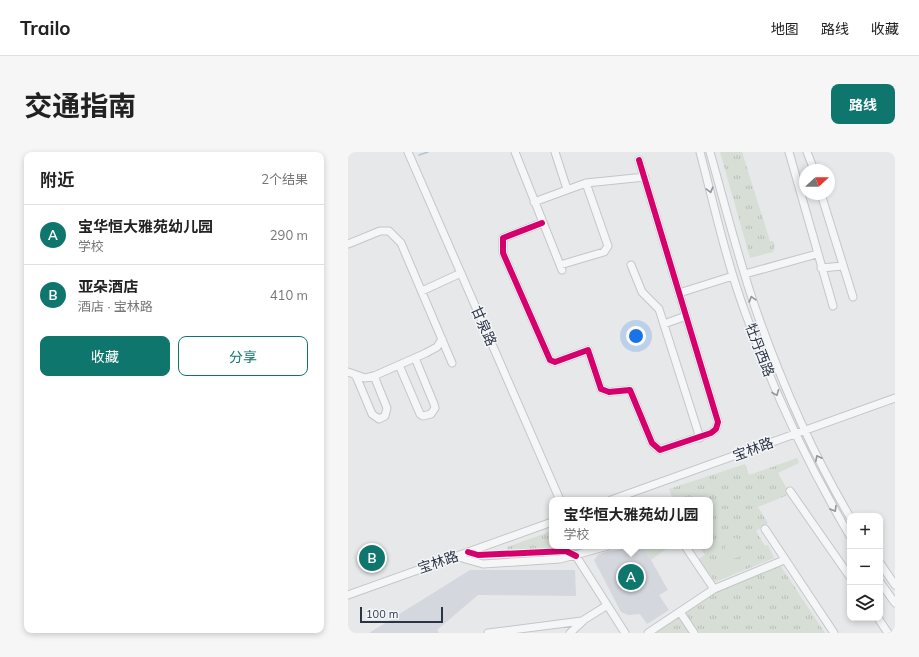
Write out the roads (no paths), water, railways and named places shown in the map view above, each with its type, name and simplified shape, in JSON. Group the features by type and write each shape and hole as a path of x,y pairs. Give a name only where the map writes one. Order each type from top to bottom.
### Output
{"street":[{"name":"甘泉路","path":"408,152 559,497"},
{"path":"516,152 542,223 561,268 604,252 608,246 586,183"},
{"path":"555,152 567,189"},
{"name":"牡丹西路","path":"700,152 733,276 765,365 795,433 827,498 847,531"},
{"name":"牡丹西路","path":"710,152 756,309 782,381 805,430 848,513"},
{"path":"789,152 833,306"},
{"path":"808,152 812,164"},
{"path":"542,223 503,238 502,244 503,253 550,360 555,362 588,350 601,389 609,392 630,390 652,443 660,450 700,438 711,433 716,429 718,422 639,160"},
{"path":"534,202 586,183 645,177"},
{"path":"823,200 853,297"},
{"path":"348,244 380,231 389,231 401,243 452,364"},
{"path":"745,274 817,254"},
{"path":"631,265 642,292 659,309 700,438"},
{"path":"821,268 843,266"},
{"path":"422,291 461,273"},
{"path":"679,293 733,276"},
{"path":"664,324 686,316"},
{"path":"348,372 365,378 374,376 437,347 442,339"},
{"path":"399,365 420,414 423,416 431,414 435,408 434,404 415,358"},
{"path":"356,376 372,414 379,418 385,416 387,408 374,376"},
{"name":"宝林路","path":"619,497 895,398"},
{"path":"790,491 847,573"},
{"name":"宝林路","path":"348,595 549,523"},
{"path":"765,529 784,560 834,633"},
{"path":"455,556 483,564 560,559 598,549"},
{"path":"687,549 714,589"},
{"path":"576,556 624,633"},
{"path":"648,633 714,589 784,560"},
{"path":"883,567 895,585"},
{"path":"882,585 895,603"},
{"path":"570,633 583,620 606,606"},
{"path":"680,612 694,633"},
{"path":"488,633 583,620"},
{"path":"880,621 888,633"}],"waterway":[{"path":"419,155 428,152"}],"place":[{"name":"亚朵酒店","path":"372,558"},
{"name":"宝华恒大雅苑幼儿园","path":"631,577"}]}
